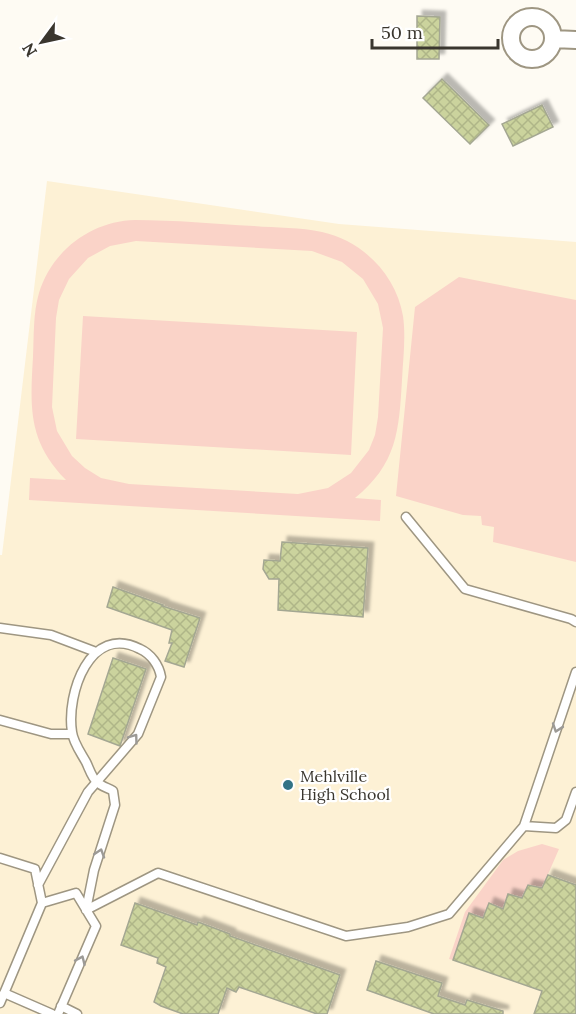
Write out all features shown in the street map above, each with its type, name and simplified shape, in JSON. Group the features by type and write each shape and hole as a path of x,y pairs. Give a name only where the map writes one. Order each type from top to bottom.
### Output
{"street":[{"path":"553,39 576,40"}],"lane":[{"path":"406,517 465,590 576,622"},
{"path":"0,628 51,634 96,652"},
{"path":"38,885 96,782 138,734 161,677 157,664 142,649 118,642 109,644 96,652 81,674 71,707 72,734 96,782 113,791 116,805 94,870 86,910"},
{"path":"86,910 158,873 346,936 408,927 449,914 524,826 576,672"},
{"path":"0,720 51,734 72,734"},
{"path":"524,826 556,828 566,820 576,792"},
{"path":"0,858 35,869 42,903 0,1003"},
{"path":"42,903 76,893 96,926 60,1010 76,1014"},
{"path":"4,993 52,1014"}],"shaded area":[{"name":"Mehlville High School","path":"47,181 339,224 576,242 576,1014 0,1014 0,555 2,555"},
{"path":"165,221 314,230 351,243 375,262 393,287 399,301 404,332 399,415 393,445 380,472 355,498 381,500 380,521 29,500 30,478 66,480 44,452 34,423 32,375 35,317 39,293 53,264 64,251 89,232 119,222","holes":["136,241 312,251 342,262 363,279 378,304 383,328 375,435 369,450 351,473 328,488 298,494 129,484 101,478 72,456 57,431 52,407 56,318 59,300 69,279 88,258 110,246"]},
{"path":"459,277 576,300 576,562 493,542 494,527 482,525 481,516 463,515 396,496 415,307"},
{"path":"83,316 357,332 351,455 76,439"},
{"path":"542,844 559,849 542,888 528,885 522,898 508,894 503,909 489,903 483,918 469,913 453,960 449,959 465,912 503,860 518,851"}],"building":[{"path":"417,16 440,17 439,59 417,59"},
{"path":"442,79 489,125 470,144 423,98"},
{"path":"542,105 553,127 513,146 502,124"},
{"path":"282,542 368,548 363,617 278,610 279,579 269,579 263,569 264,560 280,561"},
{"path":"113,587 200,618 184,667 165,661 172,643 169,643 172,630 107,607"},
{"path":"113,658 146,669 120,746 88,734"},
{"path":"548,875 576,885 576,1014 534,1014 542,991 453,960 469,913 483,918 489,903 503,909 508,894 522,898 528,885 542,888"},
{"path":"135,903 197,925 198,922 230,934 230,936 340,975 327,1014 317,1014 239,987 236,992 227,988 218,1014 183,1014 154,1002 166,967 157,963 158,958 121,945"},
{"path":"376,961 442,983 438,996 465,1005 467,1000 503,1011 503,1014 434,1014 367,990"}],"place":[{"name":"Mehlville High School","path":"288,785"}]}
